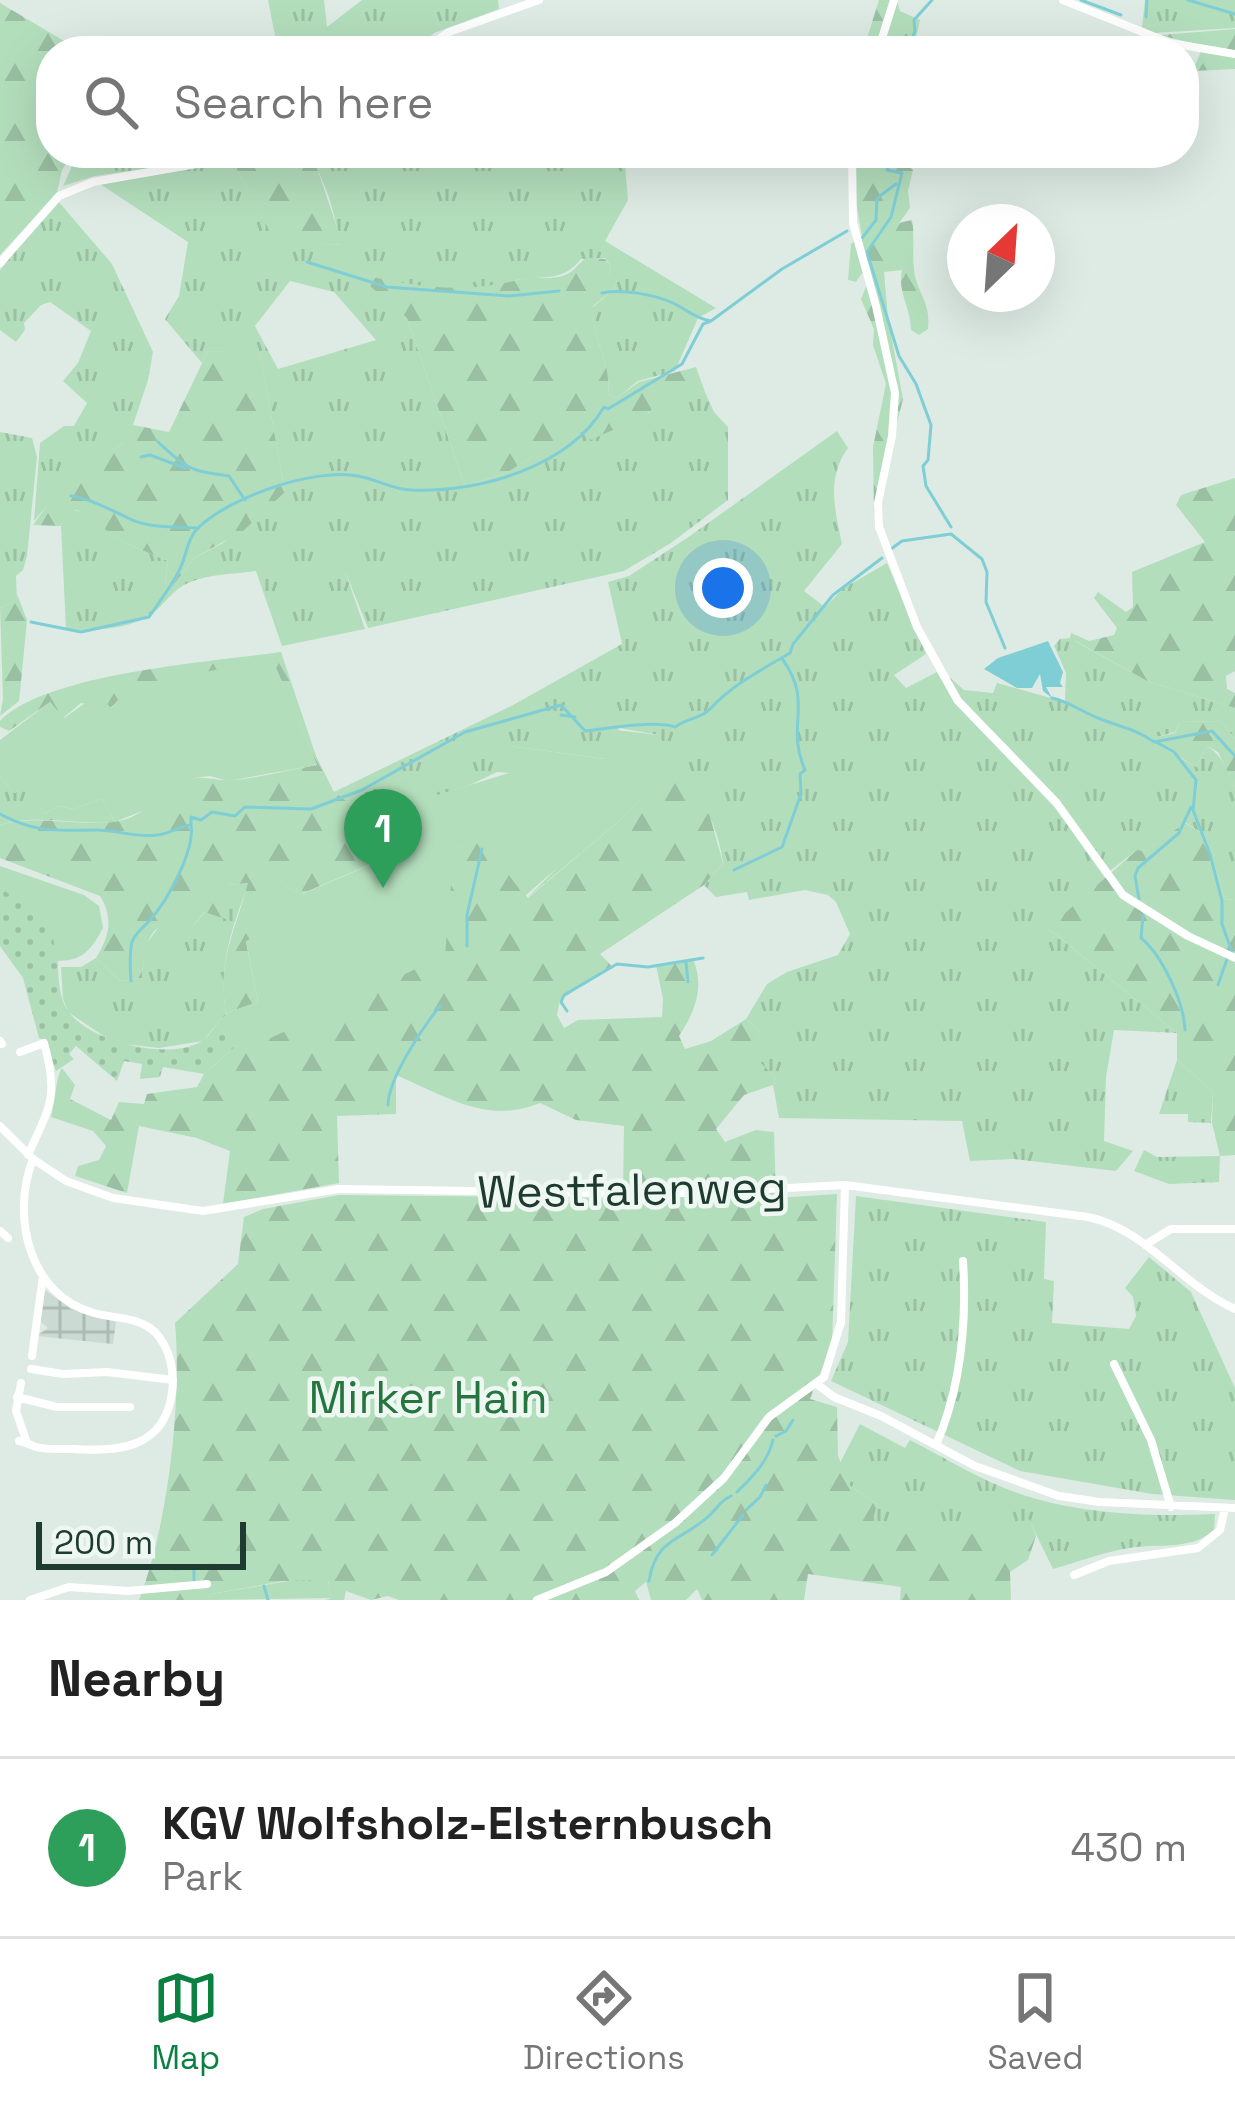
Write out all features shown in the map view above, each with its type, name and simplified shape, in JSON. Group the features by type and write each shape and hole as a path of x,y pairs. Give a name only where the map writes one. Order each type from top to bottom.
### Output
{"street":[{"path":"442,36 539,0"},
{"path":"883,36 894,0"},
{"path":"1063,0 1153,36"},
{"path":"1199,48 1235,55"},
{"path":"0,263 68,189 173,168"},
{"path":"852,168 853,223 895,394 878,503 879,527 917,627 958,701 1055,802 1123,895 1188,937 1235,958"},
{"path":"20,1052 44,1043 54,1083 25,1181 22,1217 27,1243 44,1276 77,1307 131,1319 152,1330 166,1347 173,1380 161,1426 136,1446 81,1450 38,1448 23,1441 16,1397 31,1363 44,1276"},
{"name":"Westfalenweg","path":"0,1126 30,1157 88,1190 203,1211 339,1190 665,1195 845,1186 1096,1219 1125,1229 1192,1285 1235,1309"},
{"path":"537,1600 606,1573 675,1523 724,1478 782,1405 824,1377 841,1322 845,1186"},
{"path":"1145,1245 1171,1229 1235,1229"},
{"path":"936,1445 950,1412 961,1355 963,1261"},
{"path":"31,1363 63,1374 122,1373 173,1380"},
{"path":"1114,1364 1142,1417 1171,1507"},
{"path":"818,1385 1006,1480 1059,1496 1230,1508 1220,1530 1198,1548 1109,1561 1074,1575"},
{"path":"16,1397 57,1407 109,1404 130,1408"},
{"path":"30,1600 69,1588 128,1591 207,1584"}],"shaded area":[{"path":"45,1290 71,1309 116,1322 113,1344 36,1336 48,1328 40,1321"}],"green space":[{"path":"268,0 324,0 327,27 362,0 498,0 499,9 430,36 275,36"},
{"path":"879,0 897,0 900,11 920,20 916,36 868,36"},
{"path":"1145,0 1235,0 1235,28 1153,33 1142,27"},
{"path":"0,3 56,36 36,36 36,168 63,168 57,193 0,255"},
{"path":"1235,29 1235,69 1199,71 1203,46 1199,36 1160,35"},
{"path":"71,168 150,168 95,176 63,186"},
{"path":"197,168 236,168 275,240 342,245 317,168 625,168 628,200 605,241 716,308 698,318 675,371 638,381 617,398 608,395 607,371 593,319 593,307 617,281 609,276 611,267 605,258 581,259 554,276 476,290 425,287 359,274 407,318 465,486 508,472 578,426 649,413 669,391 686,387 705,392 728,427 728,500 624,571 368,628 345,571 365,629 282,646 256,571 188,583 152,614 133,623 99,630 66,629 61,526 70,509 125,543 168,561 165,584 172,587 194,558 223,543 285,492 260,354 208,351 202,363 165,319 179,296 188,242 100,184","holes":["290,281 334,292 376,340 278,369 255,326"]},
{"path":"236,168 317,168 343,245 275,241"},
{"path":"855,168 913,170 910,208 899,223 912,220 914,270 928,319 928,329 919,335 911,330 902,270 884,272 903,399 874,515 873,447 886,384 873,345 874,329 861,299 868,282 862,273 856,282 848,280 851,244 862,236"},
{"path":"58,201 112,264 153,352 128,440 57,494 34,521 40,443 64,426 74,426 87,403 63,381 78,363 91,331 50,302 24,323 25,330 16,342 0,330 0,270"},
{"path":"586,258 605,259 611,267 609,276 617,280 614,289 593,306 608,395 617,398 639,382 696,367 705,392 677,390 646,414 591,440 578,427 508,472 465,486 407,318 355,273 416,285 476,287 559,277"},
{"path":"208,351 260,353 285,492 243,531 194,558 172,587 165,585 168,561 125,543 77,510 70,510 61,526 33,525 59,489 123,444 133,425 169,432"},
{"path":"837,431 848,448 835,483 842,544 804,591 825,607 844,588 887,563 926,654 894,675 906,688 937,672 954,702 1056,809 1105,878 1049,929 1177,1033 1114,1030 1106,1077 1104,1141 1133,1151 1116,1171 1013,1159 970,1161 962,1121 779,1118 776,1078 754,1057 759,1030 746,1019 767,984 838,955 850,934 828,895 805,890 749,900 747,892 716,897 704,885 723,863 717,835 676,765 618,822 527,898 595,830 594,785 659,735 619,728 606,759 510,746 510,773 497,772 376,815 374,835 364,814 334,792 513,705 622,644 608,582 629,576 690,536"},
{"path":"0,432 32,438 37,457 27,556 16,576 17,601 0,608"},
{"path":"1235,478 1235,671 1226,676 1227,689 1235,693 1235,708 1147,681 1074,640 1076,635 1089,641 1114,635 1117,628 1094,598 1098,592 1126,612 1133,607 1132,572 1205,542 1176,505 1181,495"},
{"path":"17,594 27,620 19,701 0,716 0,608 16,601"},
{"path":"1071,633 1075,641 1147,681 1235,708 1235,739 1221,721 1180,722 1175,732 1157,737 1162,747 1196,767 1207,746 1230,776 1235,787 1235,900 1225,899 1205,835 1186,823 1107,873 1060,802 961,698 949,677 964,690 993,693 997,683 1065,702 1066,673 1054,646"},
{"path":"281,652 316,756 334,792 364,814 383,859 301,894 286,887 268,930 246,942 258,1002 226,1013 226,961 248,883 227,885 229,920 204,912 193,926 168,923 159,927 148,941 142,978 120,981 96,958 108,927 100,896 0,858 0,825 29,820 119,821 191,779 234,780 317,765 272,659 127,693 110,708 81,703 63,718 50,702 9,731 0,727 0,721 22,705 91,681"},
{"path":"272,658 317,765 228,781 194,778 172,799 115,822 102,799 73,809 58,806 45,814 23,787 15,793 0,777 0,740 50,702 64,718 98,694 111,708 129,688"},
{"path":"1221,721 1235,739 1235,787 1218,752 1207,746 1196,767 1162,746 1157,737 1175,733 1180,722"},
{"path":"616,730 659,735 676,764 525,896 479,837 454,850 445,955 256,1045 247,1020 232,1031 226,1013 258,1002 246,941 268,930 272,889 286,887 302,894 382,860 365,814 509,773 510,746 605,759"},
{"name":"Mirker Hain","path":"676,764 707,806 723,863 704,885 600,954 613,967 560,1000 557,1015 564,1028 578,1020 662,1017 656,965 693,959 698,989 679,1036 685,1049 711,1041 746,1019 759,1030 755,1057 776,1078 773,1085 744,1095 716,1129 725,1142 756,1130 774,1132 776,1198 837,1194 832,1345 810,1399 837,1407 838,1456 850,1486 877,1504 872,1523 931,1537 1029,1519 1036,1536 1028,1560 1010,1572 1011,1600 900,1600 901,1587 808,1574 804,1600 702,1600 697,1589 686,1600 651,1600 646,1582 635,1591 639,1600 399,1600 388,1596 371,1600 346,1591 344,1600 326,1600 331,1598 328,1580 283,1581 211,1594 209,1600 139,1600 158,1536 170,1463 175,1323 238,1264 244,1217 339,1195 623,1198 624,1126 576,1120 540,1103 502,1111 467,1105 396,1075 396,1114 337,1116 339,1183 223,1204 230,1151 197,1138 139,1126 127,1193 75,1176 78,1166 99,1160 106,1146 93,1131 51,1117 62,1068 75,1085 70,1099 111,1120 119,1102 144,1104 147,1094 197,1087 204,1074 237,1045 232,1031 247,1019 257,1044 454,850 480,836 528,898 618,822"},
{"path":"0,777 15,793 23,786 45,814 58,806 73,809 102,799 115,822 29,820 0,825"},
{"path":"1185,823 1205,835 1225,899 1235,900 1235,1155 1220,1156 1212,1123 1213,1092 1177,1060 1177,1033 1048,928 1137,850 1146,851"},
{"path":"0,866 84,895 99,906 103,928 90,948 73,959 57,961 46,922 0,887"},
{"path":"249,883 225,963 226,1013 203,1041 159,1048 114,1043 68,1012 61,967 81,967 96,958 120,981 142,978 145,946 160,925 179,919 193,926 227,885"},
{"path":"0,887 51,927 62,999 76,1020 91,1030 129,1045 187,1047 208,1036 226,1013 238,1044 204,1074 163,1067 160,1077 140,1079 142,1064 124,1061 117,1081 76,1046 69,1054 74,1059 56,1071 46,1041 39,1038 23,978 0,946"},
{"path":"1177,1060 1213,1092 1211,1123 1188,1122 1188,1114 1159,1114"},
{"path":"1144,1150 1157,1157 1220,1156 1219,1182 1169,1184 1134,1171"},
{"path":"856,1196 1046,1222 1044,1279 1054,1281 1052,1323 1129,1329 1136,1316 1133,1297 1125,1288 1149,1257 1191,1292 1235,1388 1235,1500 1152,1494 1020,1471 831,1381 848,1342"},
{"path":"860,1424 905,1448 910,1440 1027,1496 1107,1512 1215,1514 1214,1530 1185,1544 1120,1550 1053,1569 1029,1520 950,1537 892,1531 871,1523 877,1504 850,1486 840,1463"},
{"path":"306,1578 328,1580 331,1598 209,1600 211,1594"}],"water":[{"path":"1048,641 1063,672 1063,687 1046,687 1052,698 1043,691 1040,674 1032,688 1017,688 984,669 998,658"}],"waterway":[{"path":"913,36 914,20 932,0"},
{"path":"1081,0 1121,15"},
{"path":"1146,17 1147,0"},
{"path":"1188,0 1235,14"},
{"path":"888,168 902,173 891,217 867,252 899,356 916,384 931,425 928,460 923,466 926,486 951,527"},
{"path":"862,238 876,220 877,198 896,184"},
{"path":"602,293 656,297 711,321 782,269 847,231"},
{"path":"307,262 387,287 509,296 559,291"},
{"path":"31,622 81,632 149,617 176,577 197,529 229,506 273,488 340,474 404,490 437,490 520,472 568,446 604,407 608,409 682,364 703,324 711,321"},
{"path":"158,442 190,467 229,476 245,500"},
{"path":"141,457 150,455 185,468"},
{"path":"71,496 143,524 197,528"},
{"path":"891,549 902,541 951,534 982,559 987,572 986,602 1005,648"},
{"path":"0,814 48,830 158,835 191,825 191,817 201,820 212,812 235,816 245,807 311,809 362,790 465,732 561,705 585,731 645,724 675,727 706,712 738,685 790,653 833,595 882,558"},
{"path":"734,870 782,847 801,794 800,774 805,770 797,740 797,689 783,660"},
{"path":"1052,698 1154,742 1212,731 1235,756"},
{"path":"561,715 575,717"},
{"path":"1156,742 1174,752 1196,780 1193,810 1210,854 1222,901 1222,924 1232,952"},
{"path":"1139,899 1138,868 1179,833 1191,807"},
{"path":"131,981 132,942 172,888 189,848 191,825"},
{"path":"467,946 467,915 482,849"},
{"path":"1143,916 1141,938 1170,980 1185,1030"},
{"path":"567,1011 561,1002 564,995 617,964 648,967 703,958"},
{"path":"1218,985 1227,959"},
{"path":"686,962 688,982"},
{"path":"388,1105 400,1068 440,1006"},
{"path":"776,1436 793,1420"},
{"path":"737,1492 754,1475 773,1440"},
{"path":"746,1510 766,1485"},
{"path":"649,1581 665,1547 731,1496"},
{"path":"712,1555 743,1515"},
{"path":"175,1569 194,1568 194,1581"},
{"path":"264,1586 268,1600"}],"place":[{"name":"KGV Wolfsholz-Elsternbusch","path":"383,888"}]}
